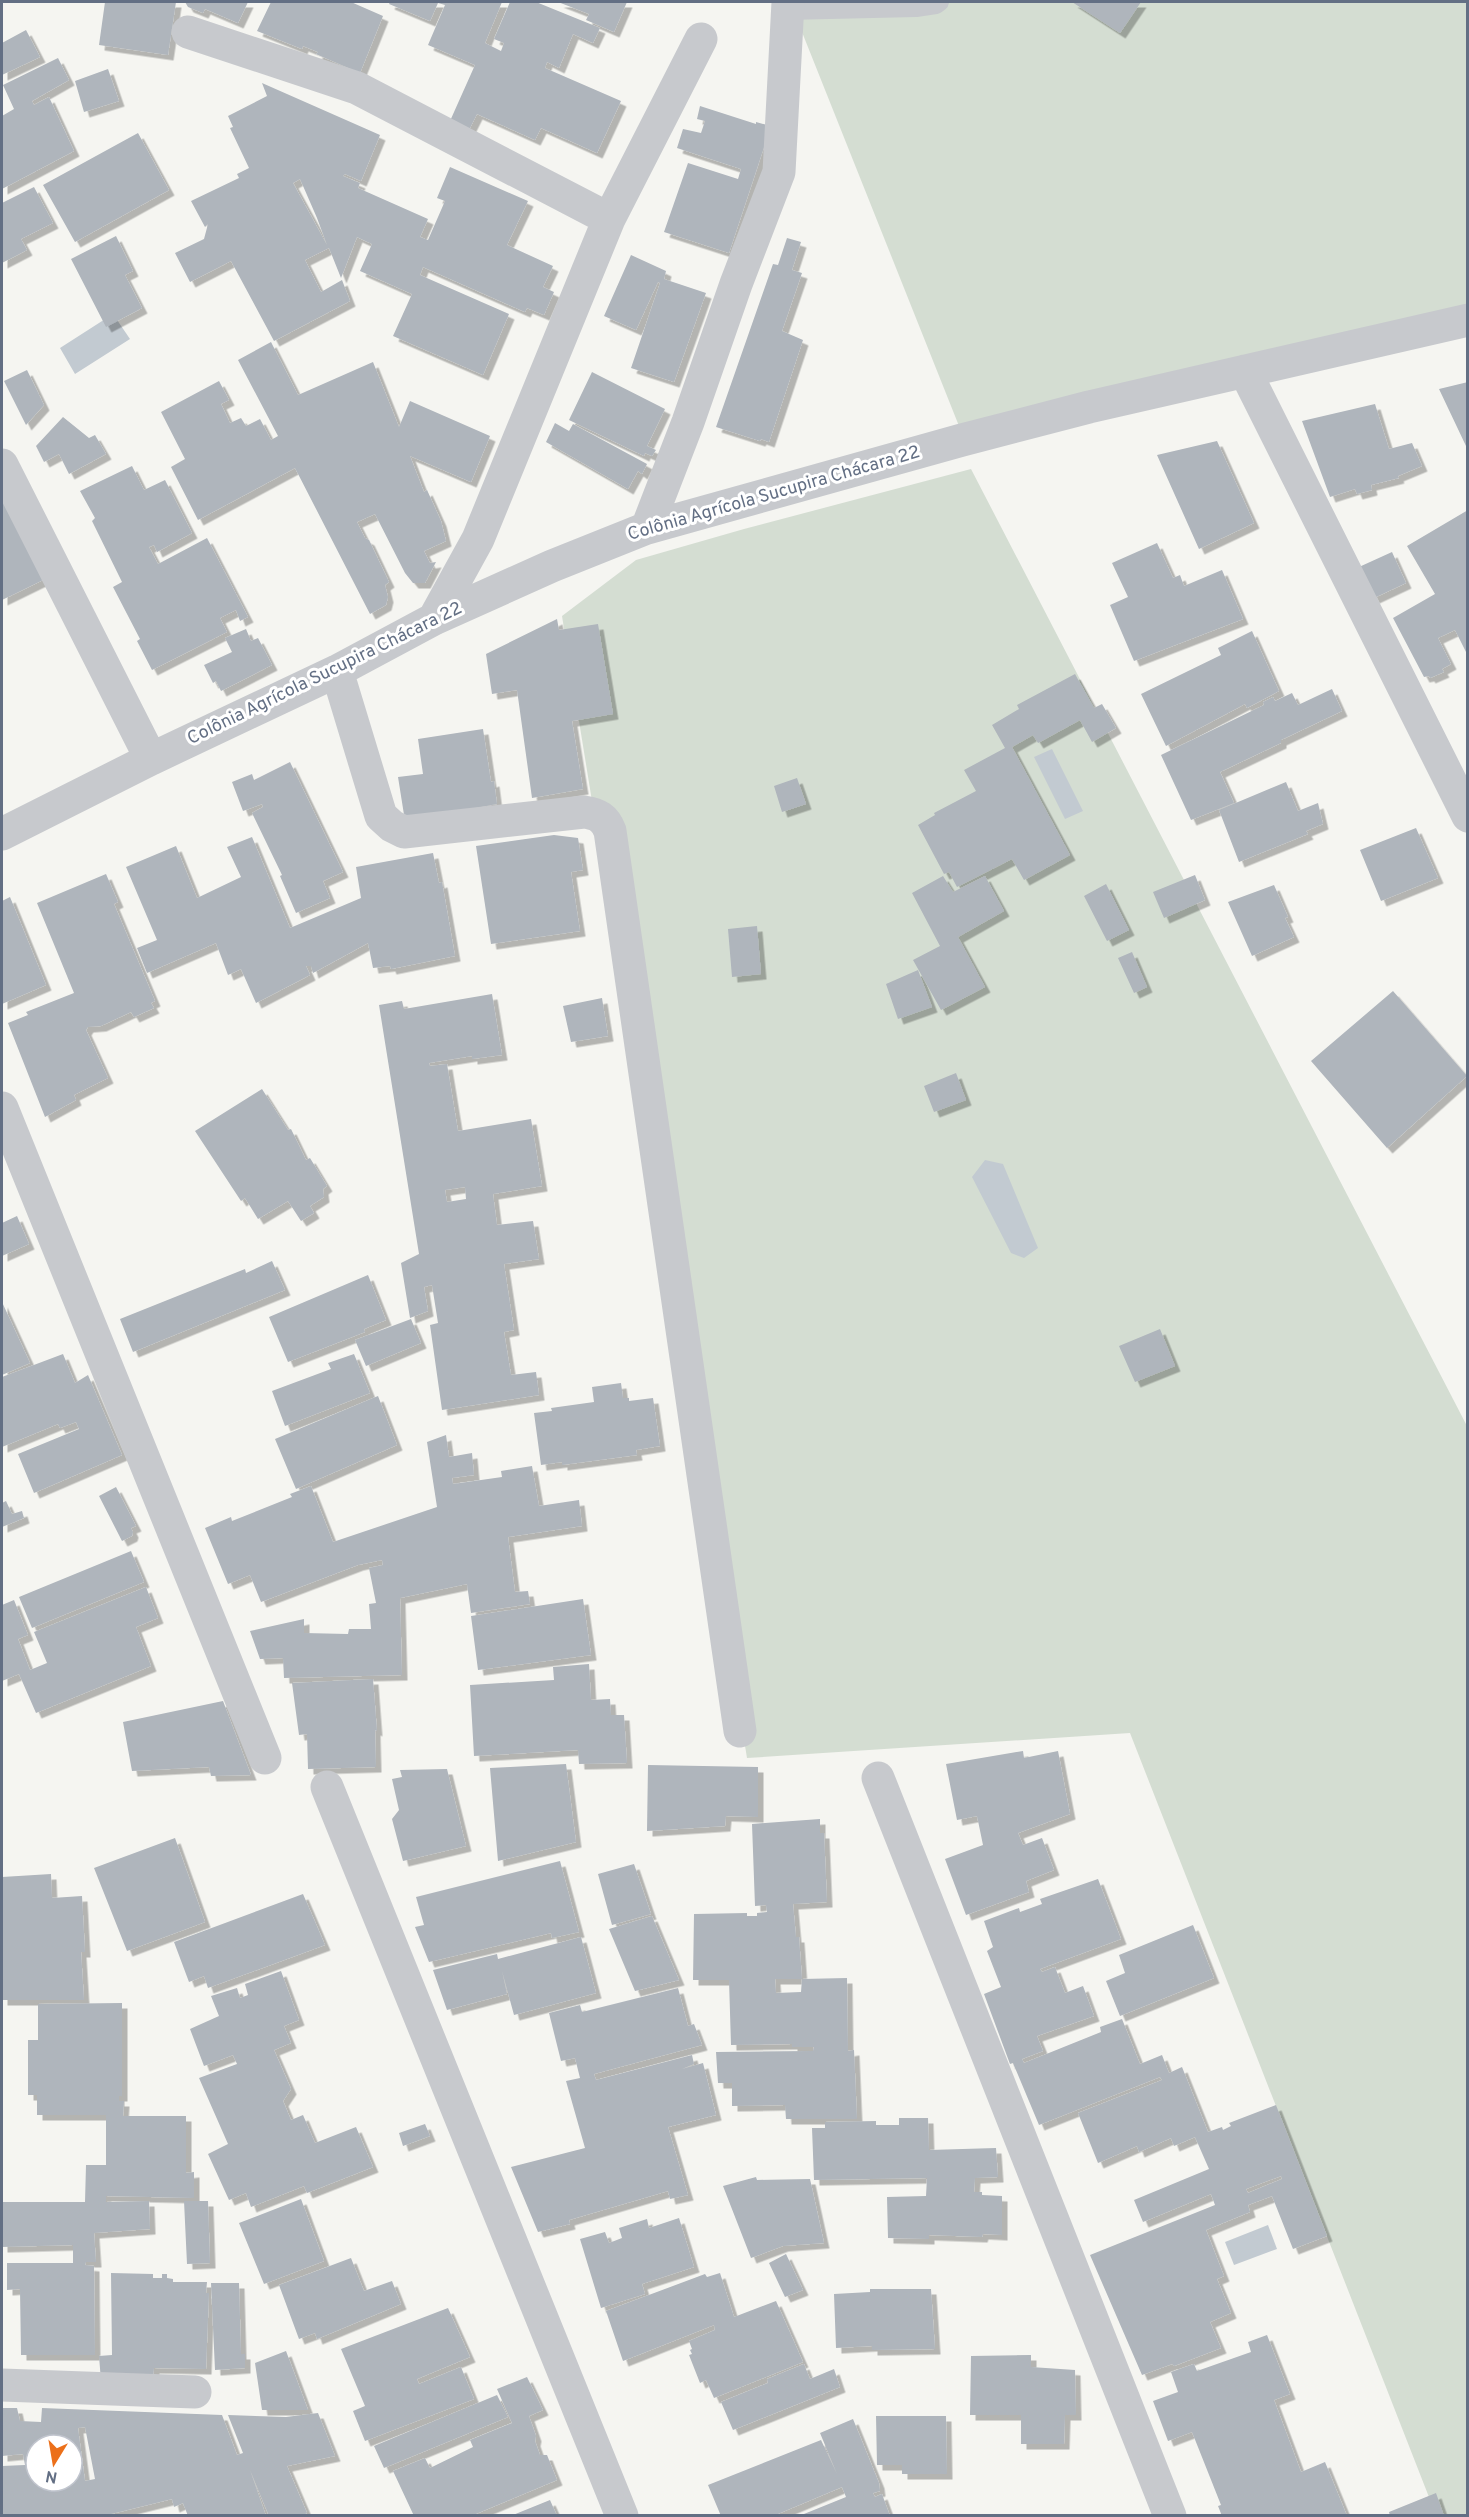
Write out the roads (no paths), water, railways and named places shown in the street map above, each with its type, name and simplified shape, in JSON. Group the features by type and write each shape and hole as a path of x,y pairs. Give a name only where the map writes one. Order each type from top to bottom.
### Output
{"street":[{"path":"647,528 779,172 787,6"},
{"path":"188,32 357,88 609,219"},
{"path":"434,619 478,539 609,219 701,39"},
{"name":"Colônia Agrícola Sucupira Chácara 22","path":"2,834 151,759 337,671 434,619 552,566 647,528 962,440 1467,320"},
{"path":"1245,371 1467,816"},
{"path":"2,465 151,759"},
{"path":"337,671 381,816 392,826 404,832 584,812 595,813 606,820 610,831 740,1731"},
{"path":"2,1108 265,1758"},
{"path":"878,1778 1170,2516"},
{"path":"327,1787 622,2516"},
{"path":"2,2385 195,2392"}],"lane":[{"path":"787,6 916,8 936,5 940,2"}]}
